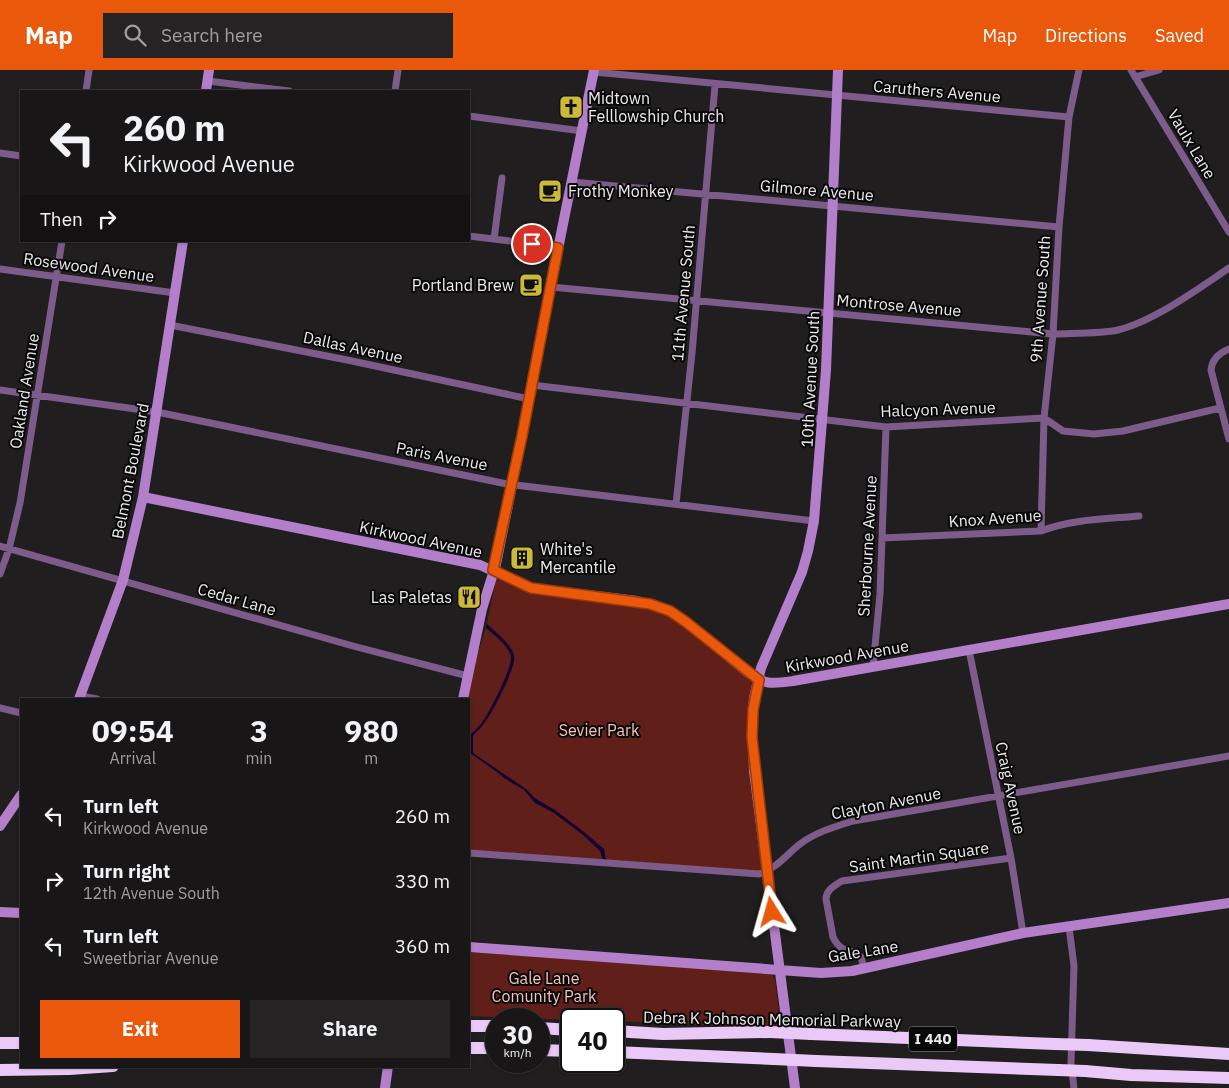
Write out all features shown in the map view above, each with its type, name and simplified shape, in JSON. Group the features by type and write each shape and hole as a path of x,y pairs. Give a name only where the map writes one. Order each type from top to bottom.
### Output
{"highway":[{"path":"470,1026 485,1026"},
{"name":"Debra K Johnson Memorial Parkway","path":"625,1032 663,1034 770,1032 1088,1045 1229,1054"},
{"path":"0,1043 20,1043"},
{"path":"470,1048 485,1048"},
{"name":"I 440","path":"625,1052 1229,1078"},
{"path":"0,1070 84,1068"},
{"path":"1131,1075 1229,1084"}],"street":[{"path":"86,90 89,70"},
{"path":"209,70 207,86 272,90"},
{"path":"395,90 398,70"},
{"name":"10th Avenue South","path":"795,1088 766,872 752,738 753,710 761,668 802,572 814,521 826,370 838,70"},
{"name":"9th Avenue South","path":"1041,531 1044,418 1053,334 1059,227 1069,117 1079,70"},
{"path":"1133,73 1159,70"},
{"path":"463,698 512,484 594,71"},
{"name":"Caruthers Avenue","path":"594,71 716,85 1069,117"},
{"name":"Vaulx Lane","path":"1133,73 1229,232"},
{"name":"11th Avenue South","path":"676,504 692,354 695,301 716,85"},
{"path":"470,116 582,131"},
{"path":"0,154 20,156"},
{"path":"494,239 502,178"},
{"name":"Gilmore Avenue","path":"572,182 1059,227"},
{"path":"470,236 558,248"},
{"name":"Oakland Avenue","path":"0,574 9,549 20,503 62,242"},
{"name":"Belmont Boulevard","path":"80,697 123,580 143,497 183,242"},
{"name":"Montrose Avenue","path":"551,287 1053,334 1117,330 1142,322 1194,292 1229,268"},
{"name":"Rosewood Avenue","path":"0,269 175,293"},
{"name":"Dallas Avenue","path":"170,325 529,399"},
{"path":"1229,349 1217,356 1211,366 1212,379 1229,439"},
{"name":"Halcyon Avenue","path":"532,385 886,427 1044,418"},
{"name":"Paris Avenue","path":"0,390 157,412 512,484 814,521"},
{"path":"1044,418 1063,431 1094,434 1123,431 1220,408"},
{"name":"Sherbourne Avenue","path":"873,667 880,594 886,427"},
{"name":"Kirkwood Avenue","path":"143,497 480,565 531,588 637,601 656,606 677,615 759,680 767,684 1229,604"},
{"name":"Knox Avenue","path":"882,538 1041,531 1054,526 1076,522 1139,516"},
{"name":"Cedar Lane","path":"0,546 353,646 468,676"},
{"name":"Craig Avenue","path":"969,650 1011,858 1023,933"},
{"path":"0,708 20,713"},
{"name":"Clayton Avenue","path":"766,872 814,834 853,821 1229,756"},
{"path":"0,826 20,796"},
{"path":"470,853 759,874 766,872"},
{"name":"Saint Martin Square","path":"864,968 861,957 858,954 845,951 836,942 831,930 826,894 831,888 842,881 1011,858"},
{"name":"Gale Lane","path":"470,947 820,973 864,968 1023,933 1229,903"},
{"path":"0,912 20,913"},
{"path":"1069,927 1074,966 1071,1063 1074,1088"},
{"path":"384,1088 387,1071"}],"green space":[{"name":"Sevier Park","path":"496,579 524,590 645,605 671,615 755,683 750,710 765,872 470,851 470,698 467,698 473,667 486,628"},
{"name":"Gale Lane Comunity Park","path":"470,952 771,974 775,979 781,1029 625,1022 625,1008 560,1008 560,1020 550,1019 550,1008 485,1008 485,1017 470,1016"}],"shaded area":[{"path":"487,624 503,638 512,651 514,661 508,680 497,702 487,720 473,736 473,753 584,832 604,849 606,860 603,860 600,851 583,835 554,813 535,803 524,790 470,753 470,735 488,713 511,662 510,653 501,641 486,628"}],"place":[{"name":"Midtown Felllowship Church","path":"571,107"},
{"name":"Frothy Monkey","path":"550,191"},
{"name":"Portland Brew","path":"531,285"},
{"name":"White's Mercantile","path":"522,558"},
{"name":"Las Paletas","path":"469,597"}],"route":[{"path":"532,244 558,248 554,278 496,564 493,570 514,582 539,590 637,601 664,609 677,615 759,680 754,698 752,738 754,771 772,912"}]}
